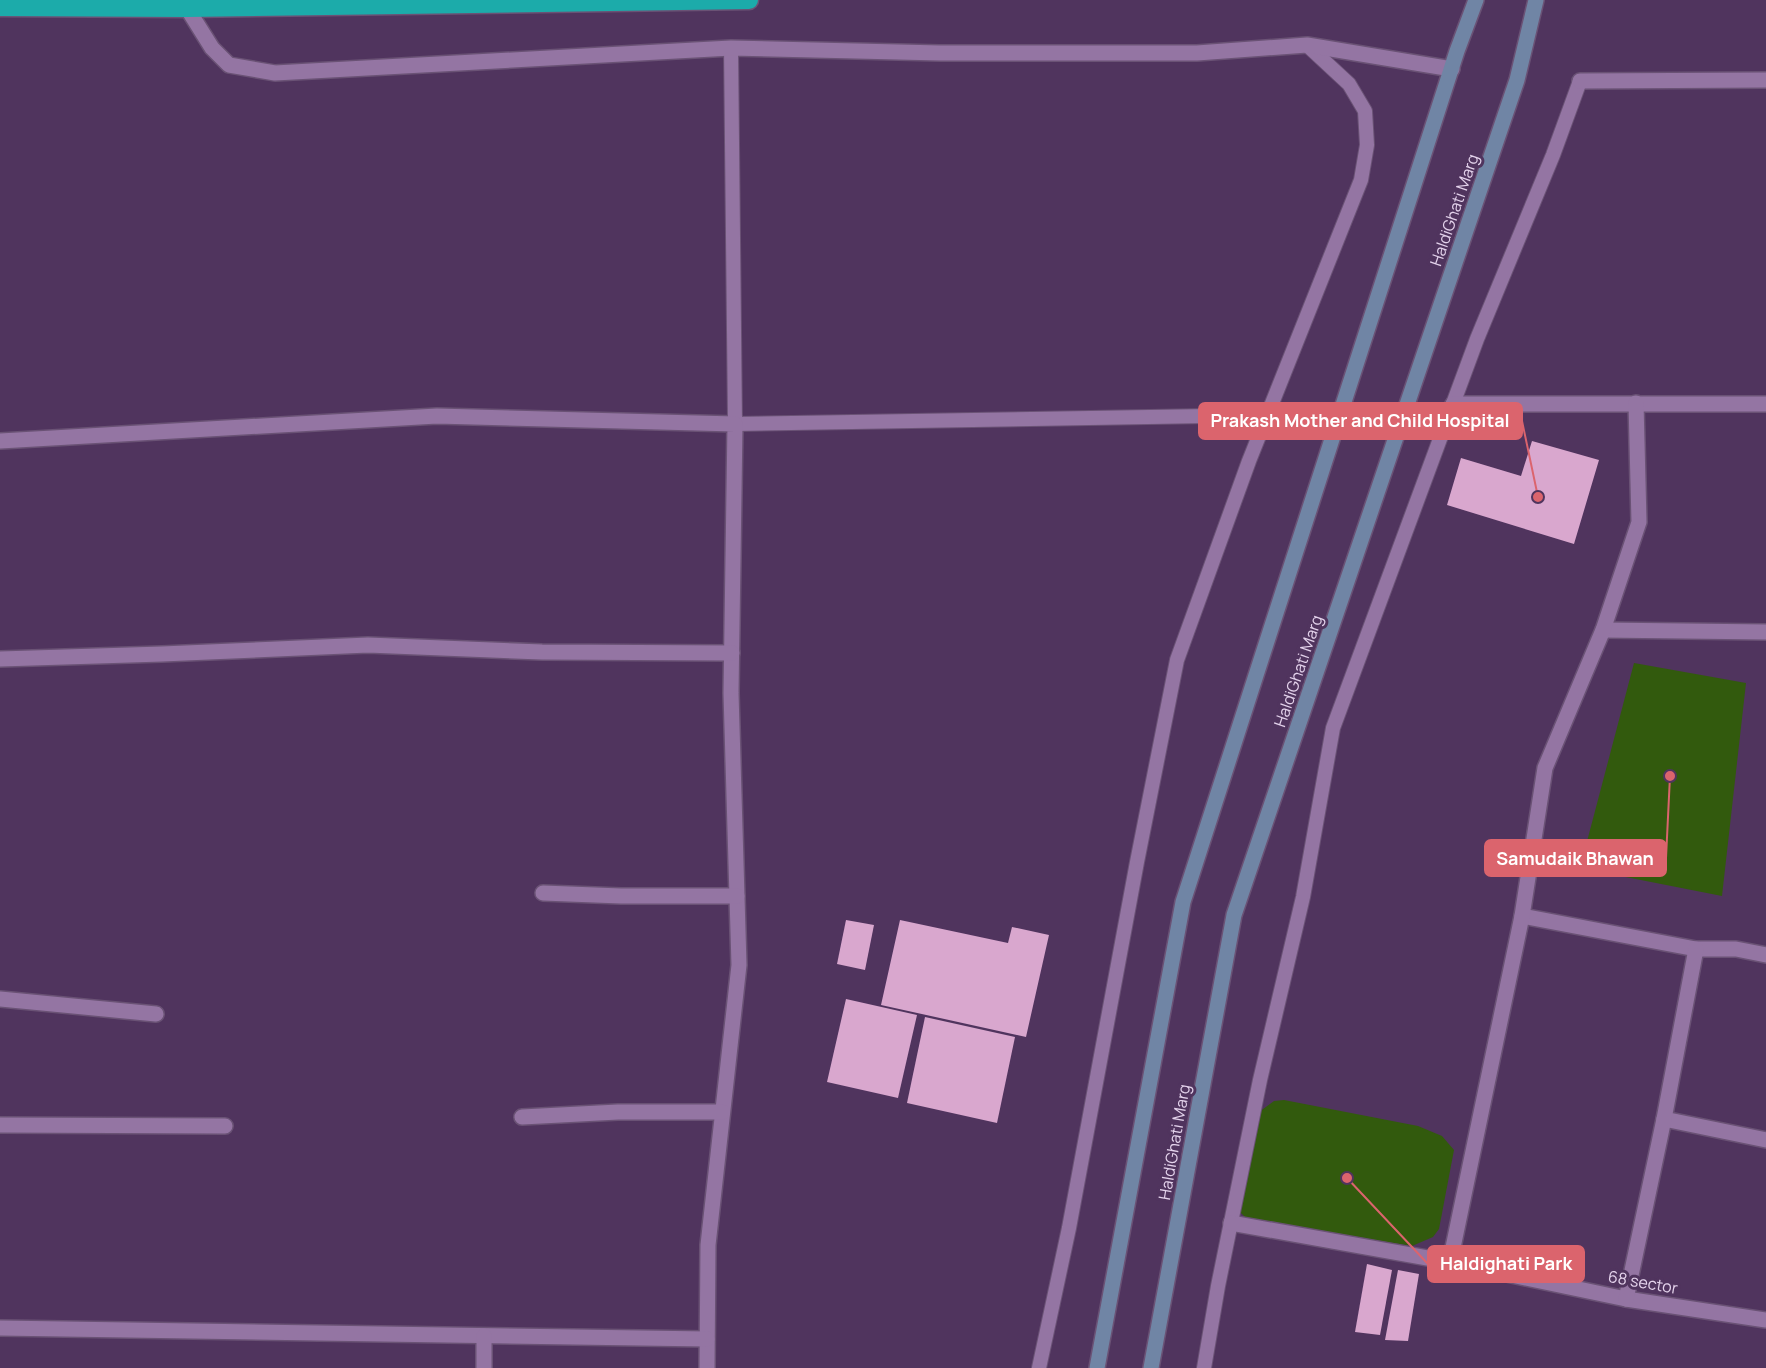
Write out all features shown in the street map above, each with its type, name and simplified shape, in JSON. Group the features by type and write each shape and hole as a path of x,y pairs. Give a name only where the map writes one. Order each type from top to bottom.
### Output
{"highway":[{"path":"0,7 187,8 749,0"}],"street":[{"path":"1097,1368 1183,902 1476,0"},
{"name":"HaldiGhati Marg","path":"1151,1368 1234,915 1517,80 1536,0"},
{"path":"187,8 212,48 229,65 275,73 731,48 1197,53 1307,45 1452,69"},
{"path":"1580,81 1766,80"},
{"path":"1453,404 1766,404"},
{"path":"1450,1262 1522,916 1545,768 1603,630 1639,522 1636,404"},
{"path":"0,441 437,416 735,424 731,693 739,965 708,1245 707,1368"},
{"path":"1603,630 1766,632"},
{"path":"0,659 368,645 542,652 732,653"},
{"path":"543,893 737,896"},
{"path":"1522,916 1696,949 1736,948 1766,955"},
{"path":"1626,1299 1664,1119 1696,949"},
{"path":"0,999 156,1014"},
{"path":"522,1117 618,1112 722,1112"},
{"path":"1664,1119 1766,1140"},
{"path":"0,1125 225,1126"},
{"name":"68 sector","path":"1231,1223 1450,1262 1626,1299 1766,1320"},
{"path":"0,1328 707,1339"},
{"path":"484,1336 484,1368"}],"lane":[{"path":"1040,1368 1069,1228 1177,660 1268,415 1362,180 1367,145 1365,111 1349,84 1307,45"},
{"path":"731,48 735,424 1268,415"},
{"path":"1204,1368 1218,1286 1260,1080 1303,897 1333,728 1453,404 1553,155 1580,81"}],"green space":[{"path":"1634,663 1746,683 1722,896 1580,868"},
{"path":"1284,1100 1418,1126 1442,1136 1454,1150 1439,1229 1433,1237 1412,1246 1247,1219 1240,1212 1240,1205 1259,1112 1274,1101"}],"building":[{"path":"1532,441 1599,460 1574,544 1447,505 1461,458 1521,476"},
{"path":"846,920 874,925 865,970 837,964"},
{"path":"900,920 1008,943 1012,927 1049,935 1026,1037 881,1005"},
{"path":"846,999 917,1015 898,1098 827,1082"},
{"path":"925,1017 1015,1037 997,1123 907,1103"},
{"path":"1367,1264 1392,1270 1380,1335 1355,1332"},
{"path":"1398,1270 1419,1274 1408,1341 1385,1340"}],"place":[{"name":"Prakash Mother and Child Hospital","path":"1538,497"},
{"name":"Samudaik Bhawan","path":"1670,776"},
{"name":"Haldighati Park","path":"1347,1178"}]}
